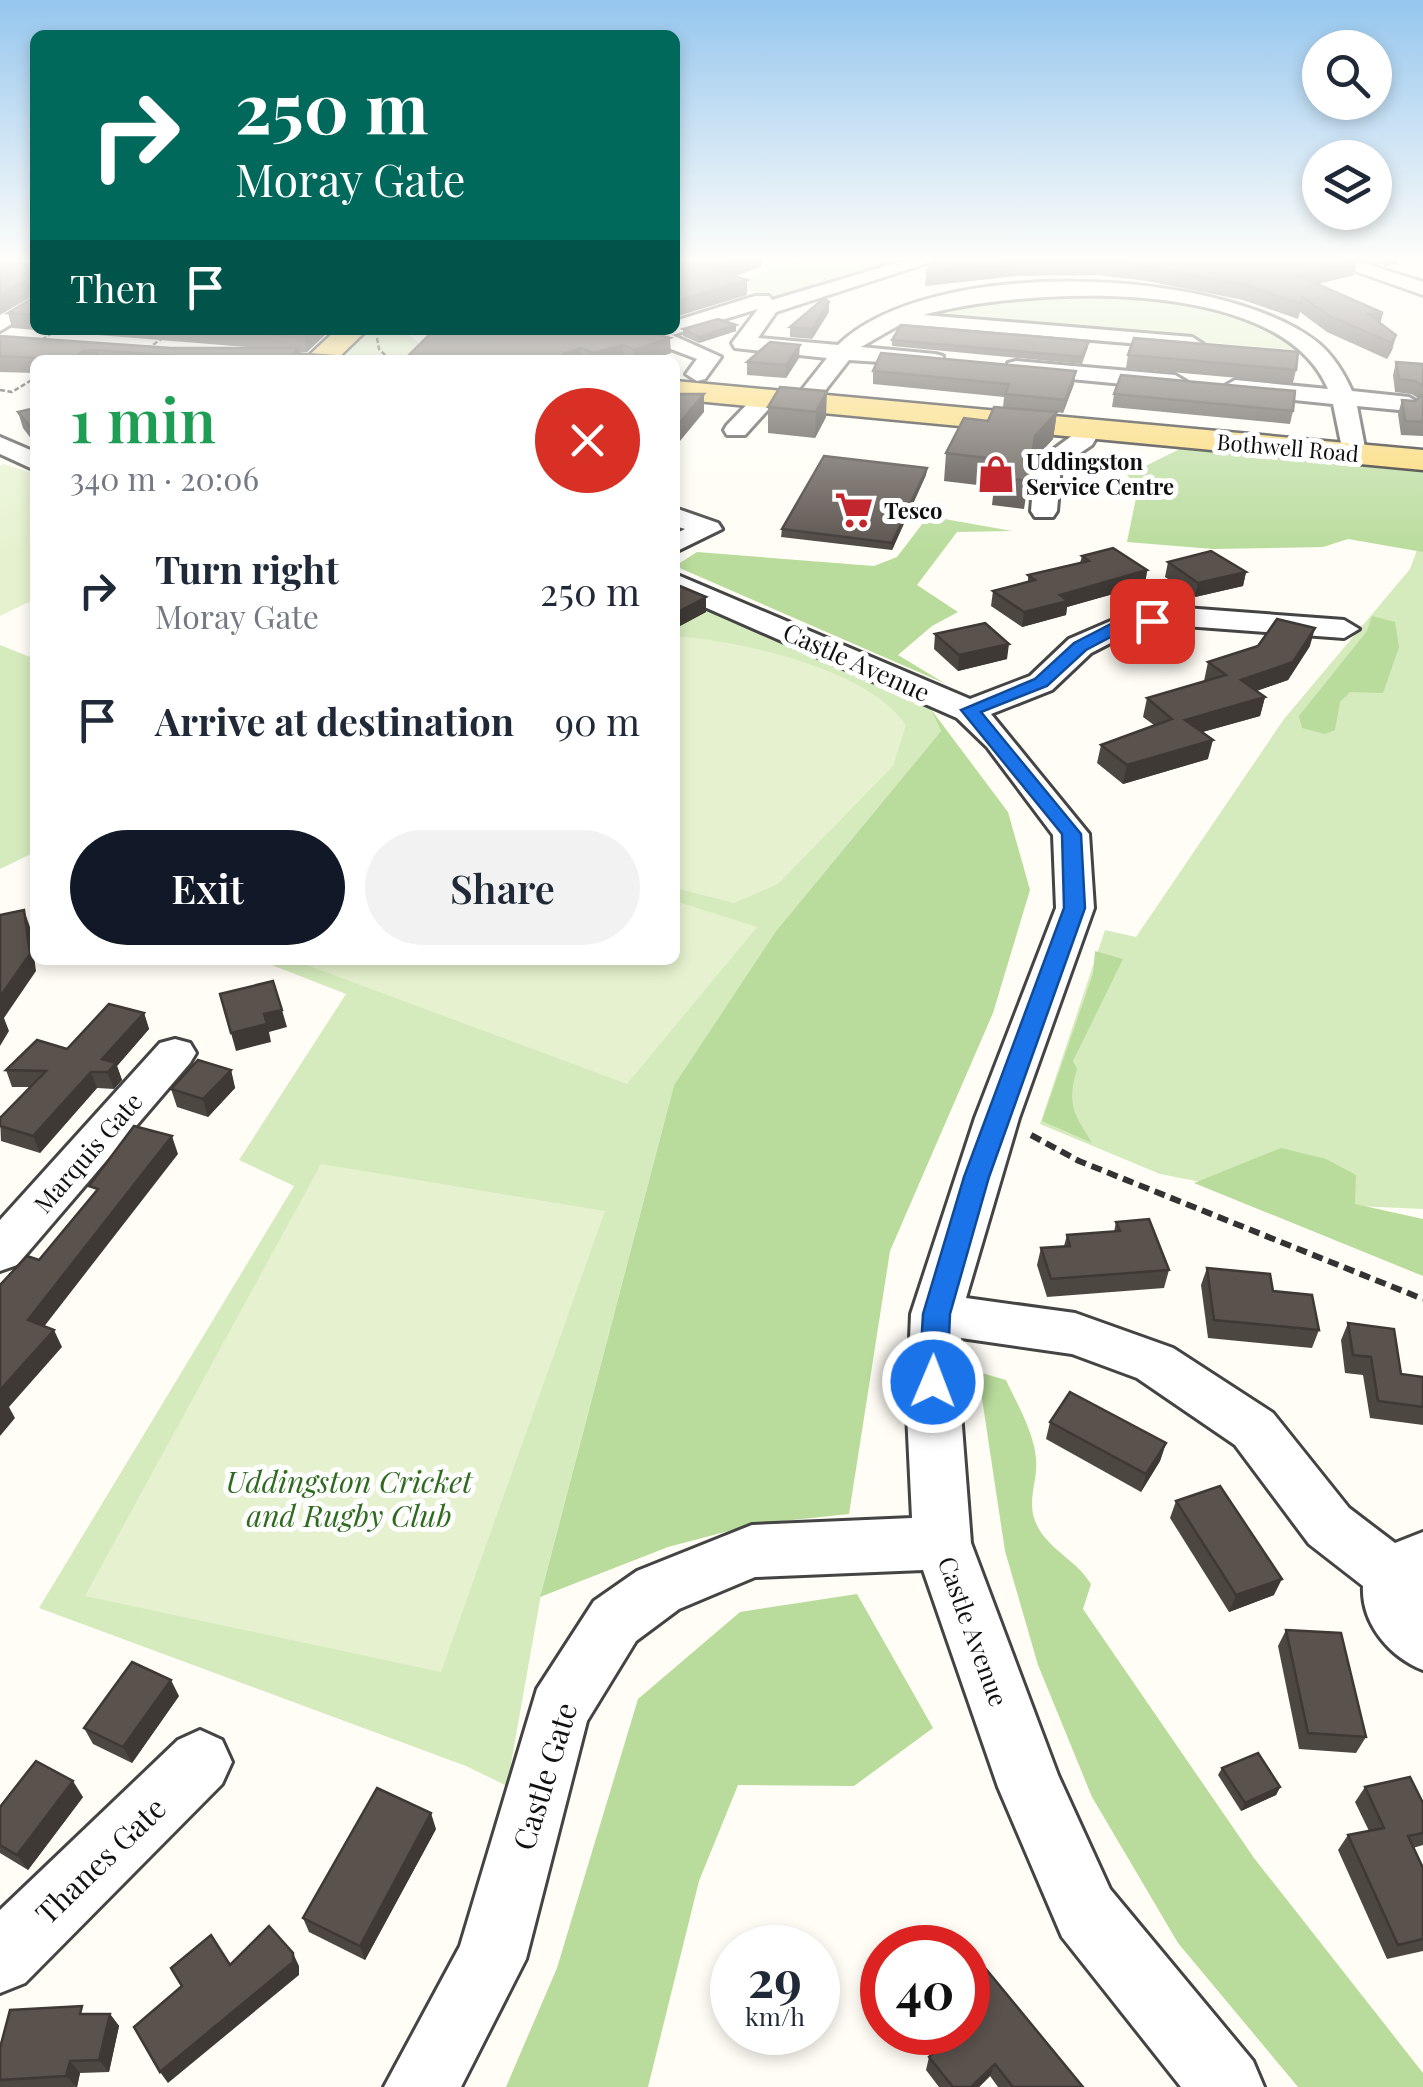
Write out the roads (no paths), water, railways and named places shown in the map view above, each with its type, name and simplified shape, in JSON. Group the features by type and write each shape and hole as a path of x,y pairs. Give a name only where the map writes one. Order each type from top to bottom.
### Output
{"main road":[{"name":"Bothwell Road","path":"686,382 766,398 1423,460"}],"street":[{"path":"686,382 709,356"},
{"path":"806,402 840,356"},
{"path":"889,356 958,363"},
{"path":"1318,356 1343,397 1352,453"},
{"path":"997,366 1409,404"},
{"path":"766,398 740,426 782,426"},
{"path":"1044,512 1048,463 1082,440 1090,428"},
{"path":"0,444 30,459"},
{"path":"680,518 708,529 680,542"},
{"name":"Castle Avenue","path":"680,585 970,710 1072,834 1075,908 997,1118 936,1314 934,1413 942,1543 1030,1788 1086,1914 1227,2087"},
{"path":"970,710 1041,683 1080,646 1120,626 1184,616 1344,629"},
{"name":"Marquis Gate","path":"0,1252 175,1054"},
{"path":"936,1314 1075,1334 1155,1364 1254,1429 1329,1526 1409,1567 1394,1608 1423,1642"},
{"name":"Castle Gate","path":"421,2087 491,1959 558,1710 614,1621 658,1590 752,1551 942,1543"},
{"name":"Thanes Gate","path":"0,1958 200,1762"}],"place":[{"name":"Uddingston Service Centre","path":"996,474"},
{"name":"Tesco","path":"854,510"}],"park label":[{"name":"Uddingston Cricket and Rugby Club","path":"349,1498"}]}
